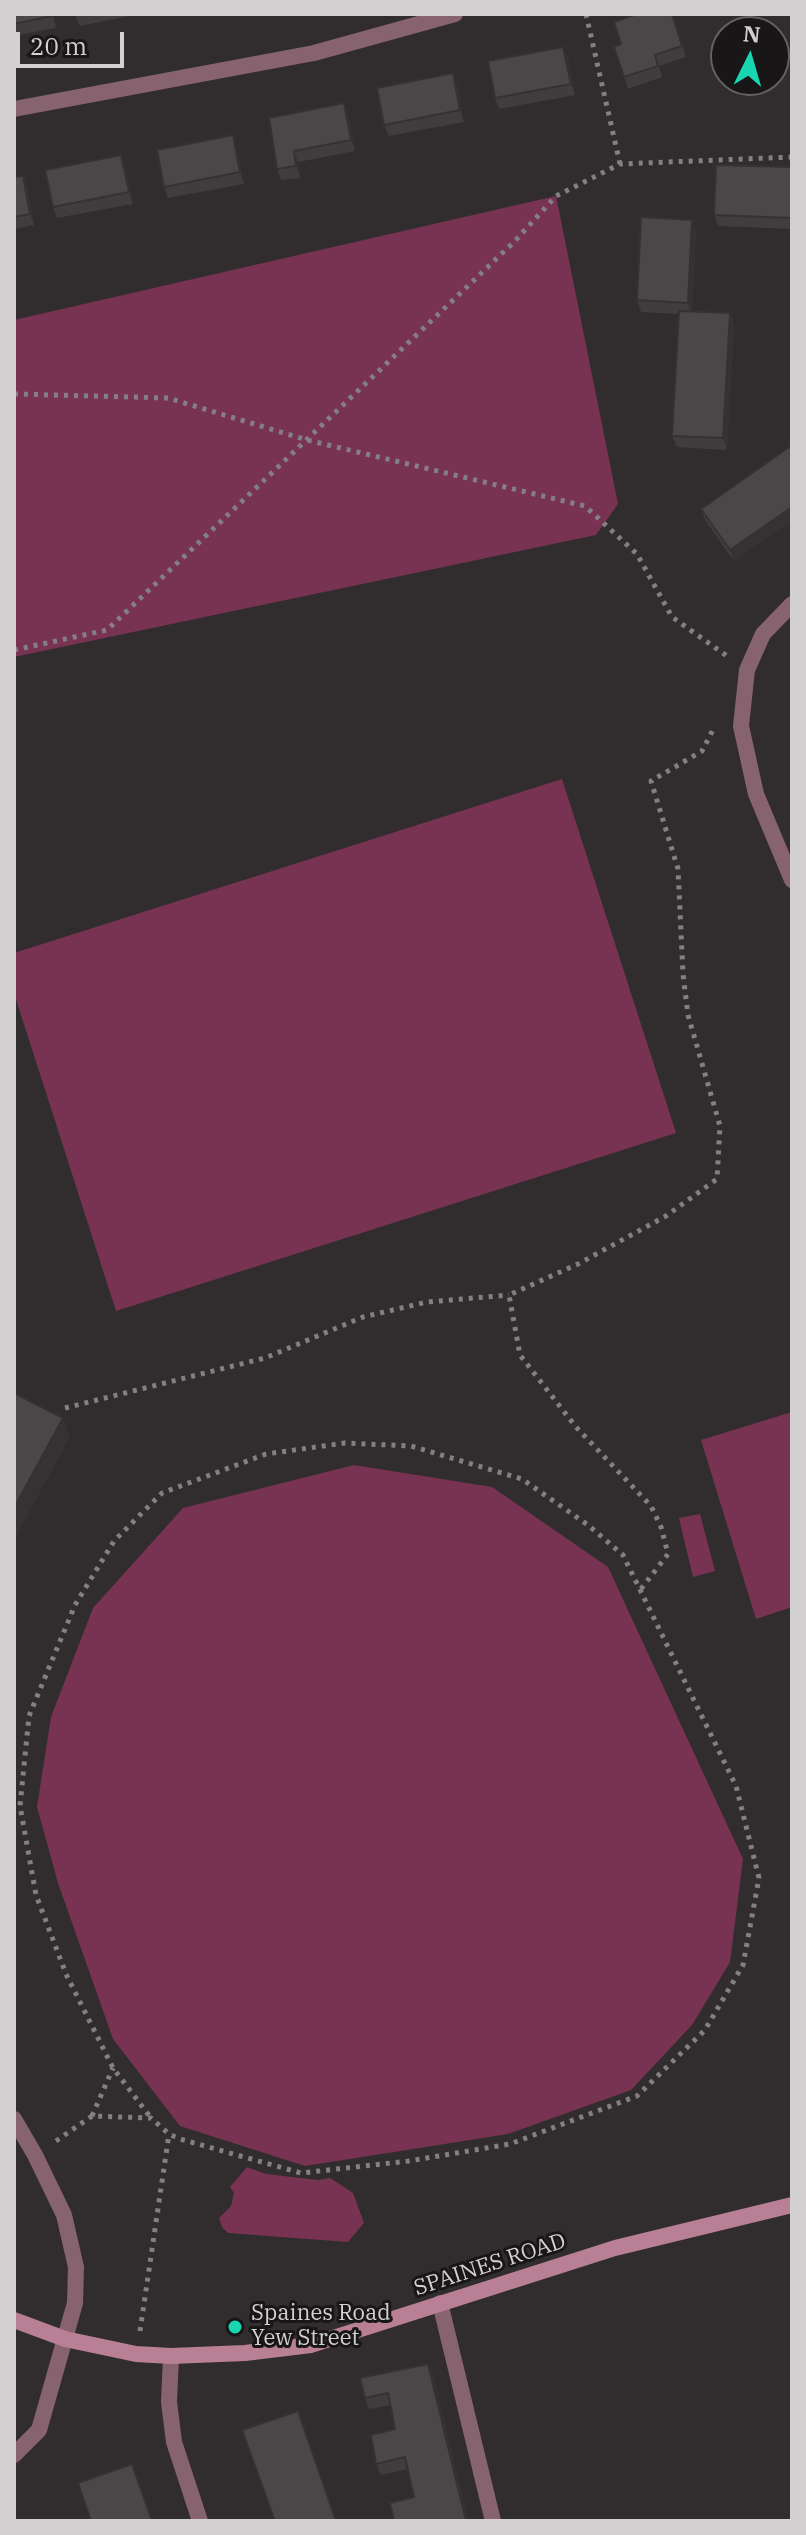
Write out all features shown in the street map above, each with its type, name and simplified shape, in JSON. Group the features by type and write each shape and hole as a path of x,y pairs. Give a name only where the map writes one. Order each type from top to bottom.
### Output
{"street":[{"path":"14,109 314,53 454,14"},
{"path":"792,604 763,634 747,670 741,726 756,794 792,880"},
{"path":"14,2119 64,2215 76,2267 75,2303 39,2430 14,2455"},
{"name":"SPAINES ROAD","path":"14,2320 65,2339 136,2354 245,2353 311,2345 615,2248 792,2205"},
{"path":"440,2303 493,2521"},
{"path":"171,2356 169,2402 174,2442 200,2521"}],"path":[{"path":"586,14 620,164"},
{"path":"14,650 107,630 514,242 556,196 620,164 792,157"},
{"path":"14,394 168,398 307,440 585,506 637,554 672,617 747,670"},
{"path":"65,1408 265,1358 363,1317 427,1302 509,1295 578,1264 653,1223 717,1179 720,1126 688,1015 678,869 651,781 702,751 724,707 743,691"},
{"path":"509,1295 520,1355 576,1427 651,1506 661,1527 668,1554 641,1589"},
{"path":"345,1443 411,1446 522,1479 588,1525 623,1555 641,1589 736,1786 759,1878 743,1965 705,2030 637,2096 510,2144 409,2161 301,2173 169,2134 151,2118 113,2068 66,1974 36,1895 20,1806 29,1716 75,1605 114,1541 162,1493 266,1454 345,1443"},
{"path":"35,2155 92,2116 113,2068"},
{"path":"92,2116 151,2118"},
{"path":"136,2354 169,2134"}],"shaded area":[{"path":"556,196 618,504 596,535 14,657 14,320"},
{"path":"562,779 676,1133 116,1311 14,993 14,953"},
{"path":"792,1412 792,1607 756,1619 701,1440"},
{"path":"354,1465 492,1487 608,1567 743,1859 730,1962 692,2025 631,2090 508,2134 305,2166 180,2126 113,2039 58,1883 37,1807 51,1717 93,1608 183,1508"},
{"path":"700,1514 715,1571 693,1577 679,1518"},
{"path":"247,2167 266,2174 318,2180 330,2178 353,2193 364,2223 348,2242 228,2233 219,2218 231,2206 234,2193 230,2187"}],"building":[{"path":"14,14 51,14 52,16 14,24"},
{"path":"637,14 672,14 682,46 655,55 658,66 624,77 614,47 621,44 614,22"},
{"path":"563,47 571,84 495,98 488,61"},
{"path":"453,73 460,110 384,125 377,88"},
{"path":"344,103 351,140 294,151 296,166 277,169 269,118"},
{"path":"233,135 240,172 164,187 157,150"},
{"path":"121,155 129,192 53,207 45,170"},
{"path":"716,165 792,167 792,218 714,215"},
{"path":"23,176 30,214 14,217 14,177"},
{"path":"641,217 692,220 688,303 637,300"},
{"path":"679,311 730,313 723,438 672,436"},
{"path":"792,445 792,507 730,550 701,509"},
{"path":"14,1393 63,1418 14,1508"},
{"path":"428,2364 466,2521 394,2521 390,2503 414,2497 405,2457 376,2464 371,2435 395,2429 388,2393 365,2398 360,2378"},
{"path":"298,2411 336,2521 275,2521 242,2430"},
{"path":"132,2464 152,2521 91,2521 78,2483"}],"place":[{"name":"Spaines Road Yew Street","path":"235,2327"}]}
